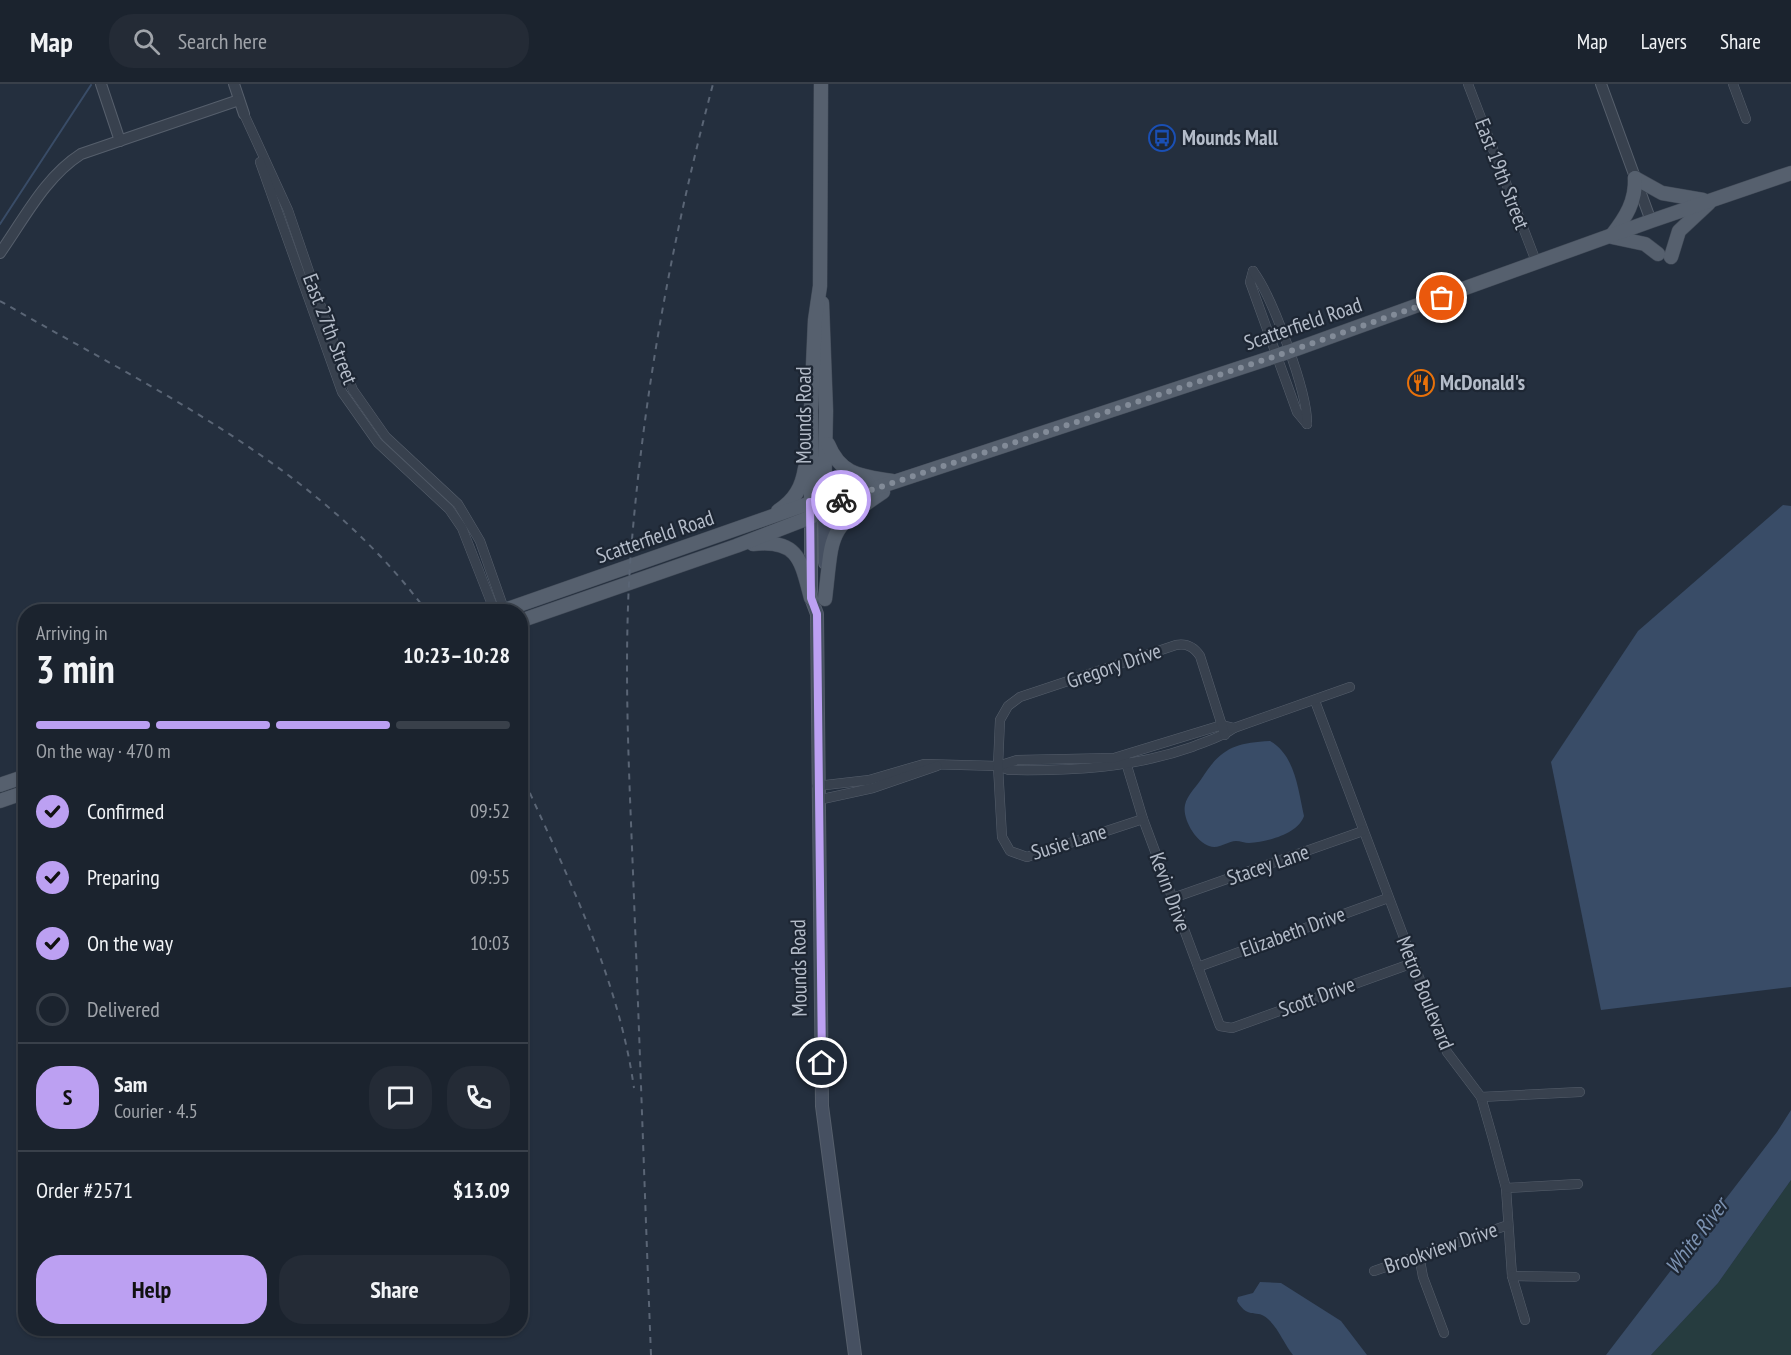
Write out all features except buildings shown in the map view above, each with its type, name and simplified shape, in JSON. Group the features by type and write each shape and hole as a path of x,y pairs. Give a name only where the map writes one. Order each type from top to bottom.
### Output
{"main road":[{"name":"Mounds Road","path":"817,614 825,599 811,440 815,320 819,286 821,84"},
{"name":"Scatterfield Road","path":"524,604 762,522 897,482 1282,354 1537,264 1651,220 1791,173"},
{"path":"1635,178 1662,193 1713,200"},
{"path":"1610,237 1623,222 1631,206 1636,192 1635,178"},
{"path":"1610,237 1634,240 1664,256 1679,231 1713,200"},
{"name":"Mounds Road","path":"817,504 826,438 825,320 819,286"},
{"path":"826,438 834,459 847,470 897,482"},
{"path":"762,522 790,502 799,490 811,440"},
{"path":"825,599 832,540 839,526 852,512 897,482"},
{"name":"Scatterfield Road","path":"528,618 736,546 811,517 817,504"},
{"name":"Mounds Road","path":"811,517 811,598 817,614 822,1106 855,1355"},
{"path":"736,546 774,544 791,549 802,564 811,598"},
{"path":"0,785 18,779"},
{"path":"0,801 18,795"}],"street":[{"path":"101,84 120,141"},
{"name":"East 27th Street","path":"234,84 244,114 288,210 330,333 353,390 386,437 458,504 480,542 499,604"},
{"name":"East 19th Street","path":"1468,84 1537,264"},
{"path":"1601,84 1651,220"},
{"path":"1733,84 1746,118"},
{"path":"0,253 47,185 66,163 81,154 239,100"},
{"path":"1282,354 1263,283 1253,271 1250,282 1282,354 1307,409 1306,424 1297,412 1282,354"},
{"name":"Gregory Drive","path":"998,766 1000,720 1013,701 1176,645 1190,646 1200,656 1223,730"},
{"path":"817,786 869,780 924,764 998,766 1009,770 1080,770 1125,760 1234,728 1350,687"},
{"name":"Metro Boulevard","path":"1315,701 1447,1052 1481,1097 1506,1188 1512,1276 1525,1320"},
{"name":"Kevin Drive","path":"1125,760 1143,819 1220,1026"},
{"path":"818,800 873,788 942,764"},
{"name":"Susie Lane","path":"998,766 1002,837 1005,846 1017,855 1028,857 1143,819"},
{"name":"Stacey Lane","path":"1173,898 1363,831"},
{"name":"Elizabeth Drive","path":"1198,967 1388,898"},
{"name":"Scott Drive","path":"1220,1026 1232,1028 1413,963"},
{"path":"1481,1097 1580,1092"},
{"path":"1506,1188 1578,1184"},
{"name":"Brookview Drive","path":"1374,1271 1508,1225"},
{"path":"1419,1255 1423,1277 1444,1333"},
{"path":"1512,1276 1575,1277"}],"green space":[{"path":"1791,1180 1791,1355 1651,1355 1718,1283"}],"water":[{"path":"1783,505 1791,506 1791,987 1601,1010 1551,762 1638,631"},
{"path":"1270,741 1285,755 1294,774 1304,816 1301,822 1289,832 1264,841 1249,843 1233,841 1216,847 1204,844 1195,835 1186,817 1185,805 1190,794 1216,760 1230,749 1247,743"},
{"path":"1791,1110 1791,1180 1718,1283 1651,1355 1606,1355 1777,1132"},
{"path":"1260,1282 1281,1283 1341,1321 1367,1355 1293,1355 1268,1319 1260,1314 1245,1311 1237,1301 1238,1297 1253,1293"}],"waterway":[{"path":"0,224 91,85"}],"railway":[{"path":"651,1355 628,732 627,648 630,565 642,443 660,322 684,203 713,84"},
{"path":"0,301 174,400 285,473 337,514 384,560 420,604"},
{"path":"528,789 572,887 603,965 616,1005 634,1088"}],"way so far":[{"path":"841,500 1276,356 1442,298"}],"place":[{"name":"Mounds Mall","path":"1162,138"},
{"name":"McDonald's","path":"1421,383"}],"route":[{"path":"822,1063 817,786 817,614 811,598 810,502 824,505 841,500"}],"water label":[{"name":"White River","path":"1696,1236"}]}
